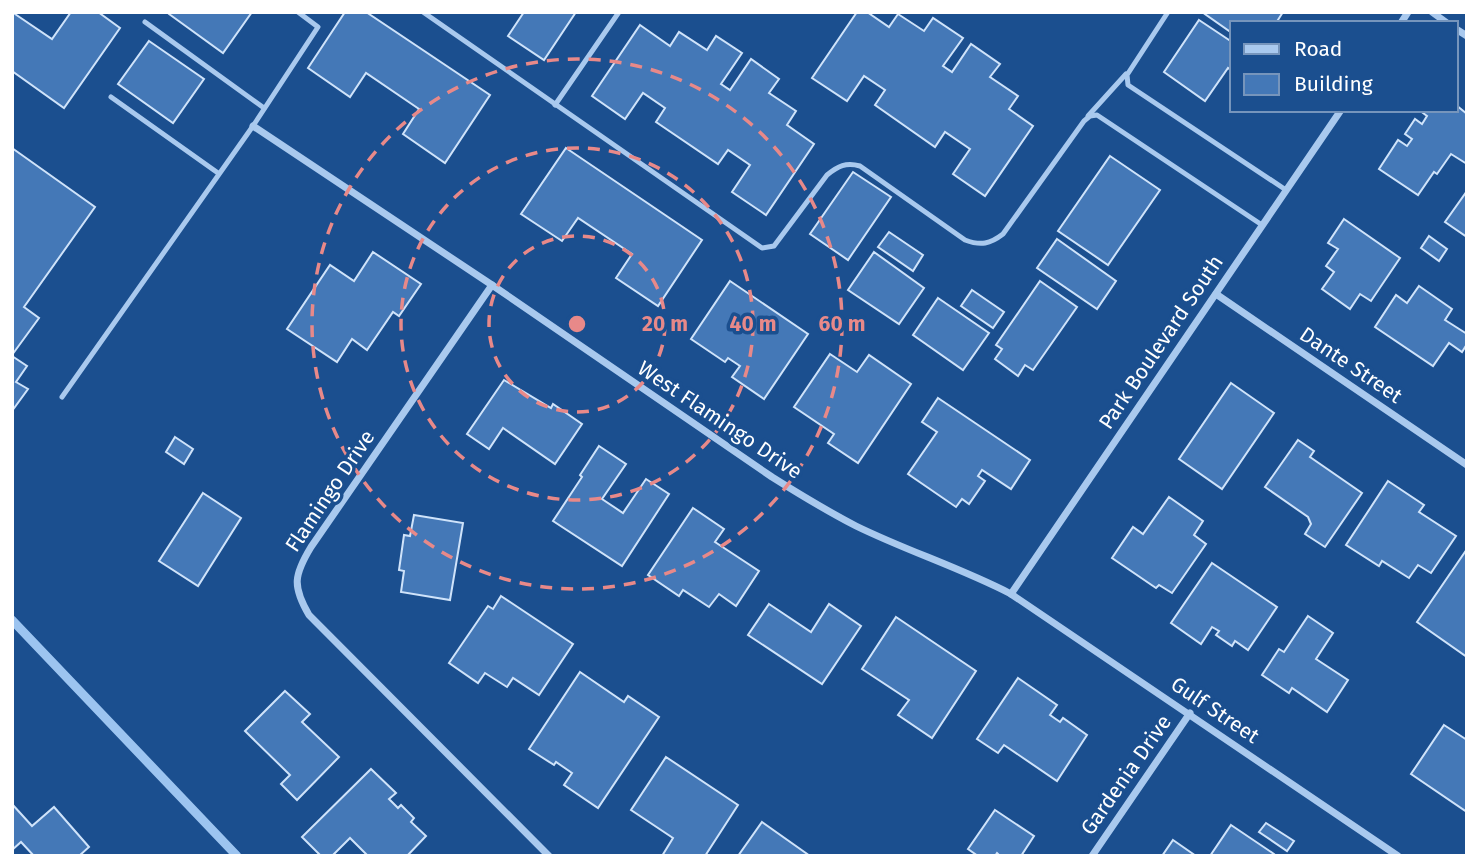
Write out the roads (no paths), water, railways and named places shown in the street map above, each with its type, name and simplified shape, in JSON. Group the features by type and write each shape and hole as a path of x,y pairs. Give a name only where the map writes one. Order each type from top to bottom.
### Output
{"street":[{"name":"Park Boulevard South","path":"1011,594 1340,112"},
{"name":"West Flamingo Drive","path":"253,126 813,503 858,527 1011,594"},
{"name":"Flamingo Drive","path":"492,285 311,547 296,578 299,598 309,615 549,856"},
{"name":"Dante Street","path":"1216,294 1467,465"},
{"name":"Gulf Street","path":"1011,594 1398,856"},
{"name":"Gardenia Drive","path":"1092,856 1190,713"}],"lane":[{"path":"62,397 253,126 318,27 298,12"},
{"path":"424,12 761,248 774,246 827,175 838,166 852,163 965,240 978,245 992,243 1003,234 1084,121 1130,69"},
{"path":"555,104 619,12"},
{"path":"1168,12 1130,69 1127,82 1133,90 1286,190"},
{"path":"145,22 264,108"},
{"path":"111,97 218,173"},
{"path":"1084,121 1093,115 1103,117 1262,225"}],"waterway":[{"path":"12,620 237,856"}]}
